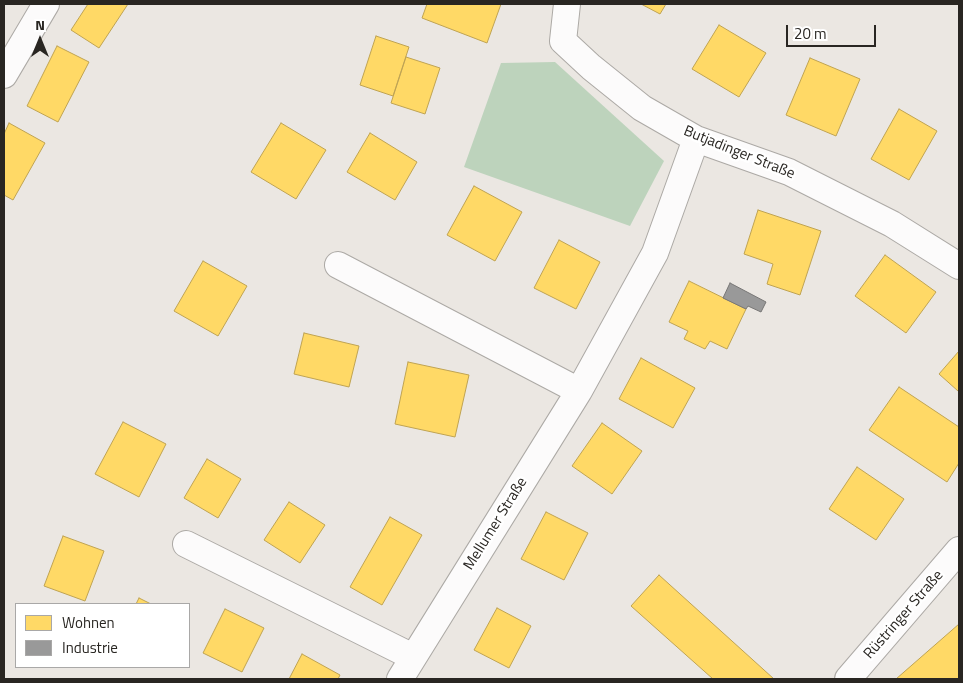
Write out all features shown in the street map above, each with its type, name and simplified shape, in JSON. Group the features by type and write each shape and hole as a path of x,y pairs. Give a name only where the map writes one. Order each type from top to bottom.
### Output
{"street":[{"path":"4,75 46,4"},
{"name":"Butjadinger Straße","path":"567,4 563,41 590,67 642,108 696,139 789,172 892,224 959,266"},
{"name":"Mellumer Straße","path":"400,679 579,391 655,254 696,139"},
{"path":"338,265 579,391"},
{"path":"186,544 412,657"},
{"name":"Rüstringer Straße","path":"848,679 959,550"}],"green space":[{"path":"555,62 664,161 630,226 464,167 501,63"}],"building: Wohnen":[{"path":"88,4 128,4 99,48 71,30"},
{"path":"427,4 501,4 487,43 422,18"},
{"path":"641,4 666,4 660,14"},
{"path":"719,25 766,53 739,97 692,69"},
{"path":"376,36 409,47 393,96 360,85"},
{"path":"57,46 89,62 58,122 27,106"},
{"path":"406,57 440,68 425,114 391,103"},
{"path":"810,58 860,79 836,136 786,115"},
{"path":"899,109 937,131 909,180 871,159"},
{"path":"9,123 45,143 13,200 4,195 4,134"},
{"path":"281,123 326,150 296,199 251,172"},
{"path":"370,133 417,162 395,200 347,172"},
{"path":"474,186 522,212 495,261 447,235"},
{"path":"758,210 821,231 800,295 767,284 773,264 744,254"},
{"path":"559,240 600,262 576,309 534,288"},
{"path":"885,255 936,292 906,333 855,296"},
{"path":"203,261 247,286 218,336 174,311"},
{"path":"689,281 746,309 727,349 710,341 705,349 684,339 688,331 669,322"},
{"path":"304,333 359,346 349,387 294,374"},
{"path":"959,351 959,389 958,391 939,374"},
{"path":"641,358 695,388 673,428 619,399"},
{"path":"408,362 469,375 455,437 395,424"},
{"path":"899,387 959,427 959,463 947,482 869,430"},
{"path":"123,422 166,444 139,497 95,474"},
{"path":"602,423 642,451 612,494 572,466"},
{"path":"207,459 241,479 218,518 184,498"},
{"path":"857,467 904,499 876,540 829,509"},
{"path":"289,502 325,525 300,563 264,540"},
{"path":"546,512 588,533 564,580 521,559"},
{"path":"390,517 422,535 382,605 350,587"},
{"path":"63,536 104,551 85,601 44,586"},
{"path":"659,575 774,679 713,679 631,606"},
{"path":"139,598 149,603 136,603"},
{"path":"497,608 531,626 509,668 474,650"},
{"path":"225,609 264,628 242,672 203,653"},
{"path":"959,624 959,679 896,679"},
{"path":"302,654 340,675 338,679 289,679"}],"building: Industrie":[{"path":"730,283 766,302 761,312 748,306 746,309 723,298"}]}
